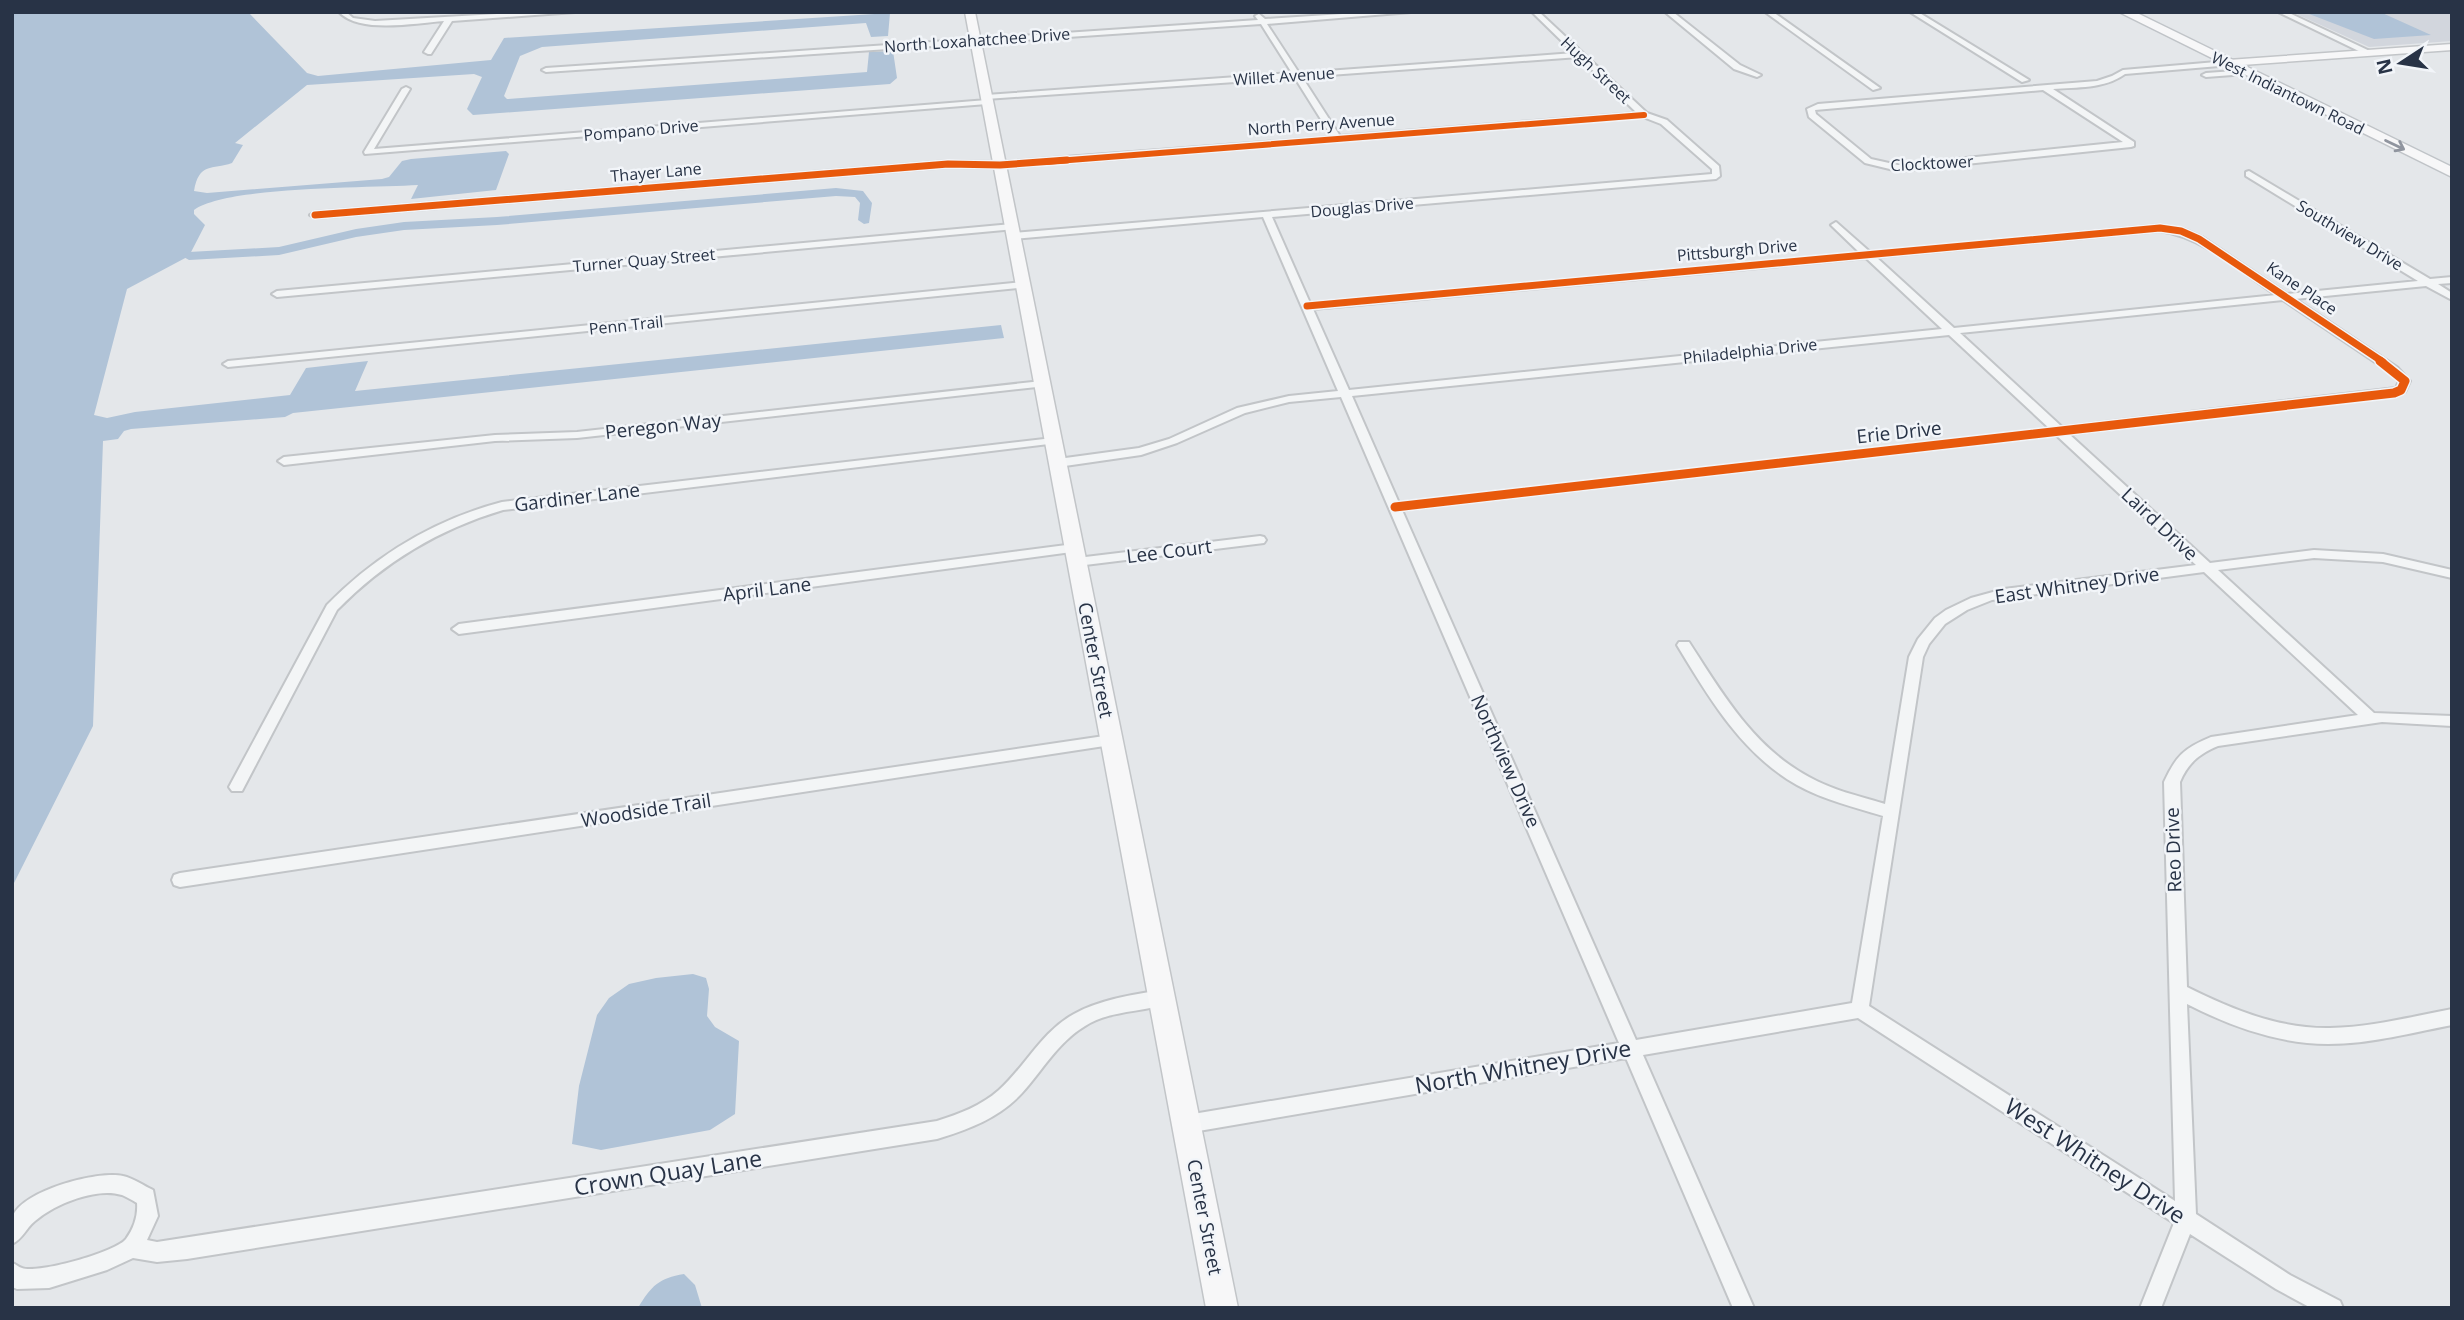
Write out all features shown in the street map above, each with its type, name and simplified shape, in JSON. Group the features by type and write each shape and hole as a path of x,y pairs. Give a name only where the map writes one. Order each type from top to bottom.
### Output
{"main road":[{"name":"West Indiantown Road","path":"2125,12 2228,63 2270,71 2452,159"},
{"name":"West Indiantown Road","path":"2148,12 2452,173"}],"street":[{"path":"342,12 351,20 360,22 572,12"},
{"name":"Center Street","path":"970,12 1222,1308"},
{"path":"1256,12 1338,139"},
{"name":"North Loxahatchee Drive","path":"546,70 1408,12"},
{"name":"Hugh Street","path":"1535,12 1644,115 1664,122 1716,168 1716,176 1711,178"},
{"path":"1668,12 1737,67 1757,75"},
{"path":"1768,12 1876,88"},
{"path":"1913,12 2025,80"},
{"path":"2281,12 2370,53"},
{"path":"428,52 450,18"},
{"path":"2248,67 2452,47"},
{"name":"Willet Avenue","path":"987,100 1581,55"},
{"path":"2270,71 2452,57"},
{"name":"Clocktower","path":"2049,90 2097,83 2115,78 2123,72 2228,63"},
{"name":"Clocktower","path":"2049,90 2131,145 1898,168 1868,161 1812,115 1811,109 1818,106 2049,90 2104,87 2248,67"},
{"name":"Pompano Drive","path":"406,89 368,152 987,100"},
{"name":"North Perry Avenue","path":"1000,165 1644,115"},
{"name":"Thayer Lane","path":"314,215 947,164 1000,165"},
{"name":"Southview Drive","path":"2249,174 2452,297"},
{"name":"Douglas Drive","path":"1013,232 1267,215 1711,178"},
{"name":"Northview Drive","path":"1267,215 1744,1308"},
{"name":"Laird Drive","path":"1836,225 2370,718"},
{"name":"Pittsburgh Drive","path":"1307,306 2152,228 2171,229"},
{"name":"Kane Place","path":"2171,229 2199,239 2286,297 2394,370 2405,381 2405,386"},
{"name":"Turner Quay Street","path":"277,294 1013,232"},
{"name":"Philadelphia Drive","path":"1058,463 1141,451 1173,440 1224,416 1271,402 2452,280"},
{"name":"Penn Trail","path":"228,364 1023,285"},
{"name":"Peregon Way","path":"284,461 495,438 577,435 1042,384"},
{"name":"Erie Drive","path":"1395,507 2394,393 2405,386"},
{"name":"Gardiner Lane","path":"237,787 331,608 348,590 413,543 467,516 502,506 1054,441"},
{"name":"Lee Court","path":"1076,555 1260,540"},
{"name":"East Whitney Drive","path":"1860,1010 1916,657 1925,636 1937,622 1961,606 2004,593 2326,553 2383,558 2452,574"},
{"name":"April Lane","path":"459,629 1076,555"},
{"path":"1684,645 1744,736 1764,756 1804,782 1891,812"},
{"name":"Reo Drive","path":"2186,1219 2171,793 2172,782 2180,764 2195,750 2216,741 2370,718 2413,717 2452,721"},
{"name":"Woodside Trail","path":"180,880 1111,740"},
{"path":"2178,990 2244,1020 2310,1035 2350,1035 2452,1017"},
{"name":"Crown Quay Lane","path":"12,1273 17,1279 49,1278 107,1260 132,1248 157,1252 187,1249 937,1130 972,1119 990,1109 1012,1090 1063,1032 1077,1021 1111,1007 1162,998"},
{"name":"North Whitney Drive","path":"1186,1124 1860,1010"},
{"name":"West Whitney Drive","path":"1860,1010 2283,1282 2333,1308"},
{"path":"12,1234 24,1216 46,1200 90,1185 122,1185 146,1196 148,1216 132,1248"},
{"path":"2150,1308 2186,1219"}],"shaded area":[{"path":"2292,12 2452,12 2452,41 2369,47"}],"water":[{"path":"12,12 248,12 307,73 318,76 491,60 504,38 890,13 888,36 871,37 866,23 542,47 520,56 504,96 507,99 867,72 869,52 893,51 897,78 890,84 473,115 467,109 482,77 474,74 307,85 235,143 243,145 232,163 203,171 194,191 207,193 382,179 389,177 402,161 506,151 509,154 496,190 411,199 418,185 267,192 211,202 194,210 194,214 205,225 189,256 127,289 94,415 107,418 135,412 290,395 306,368 368,361 355,391 1001,325 1004,338 293,413 285,417 131,429 124,431 118,439 103,441 93,726 12,887"},
{"path":"2304,12 2380,12 2431,35 2374,39"},
{"path":"693,974 706,978 709,989 707,1016 715,1027 739,1041 735,1114 710,1130 601,1150 572,1144 579,1086 597,1015 609,998 629,984"},
{"path":"684,1274 695,1285 702,1308 638,1308 656,1284"}],"waterway":[{"path":"189,256 279,251 356,233 404,226 497,221 836,192 859,194 866,203 864,220"}],"cycle path":[{"path":"315,215 948,164 1000,165 1644,115"},
{"path":"1307,306 2160,228 2181,231 2199,239 2394,370 2405,381 2401,390 2394,393 1395,507"}]}
